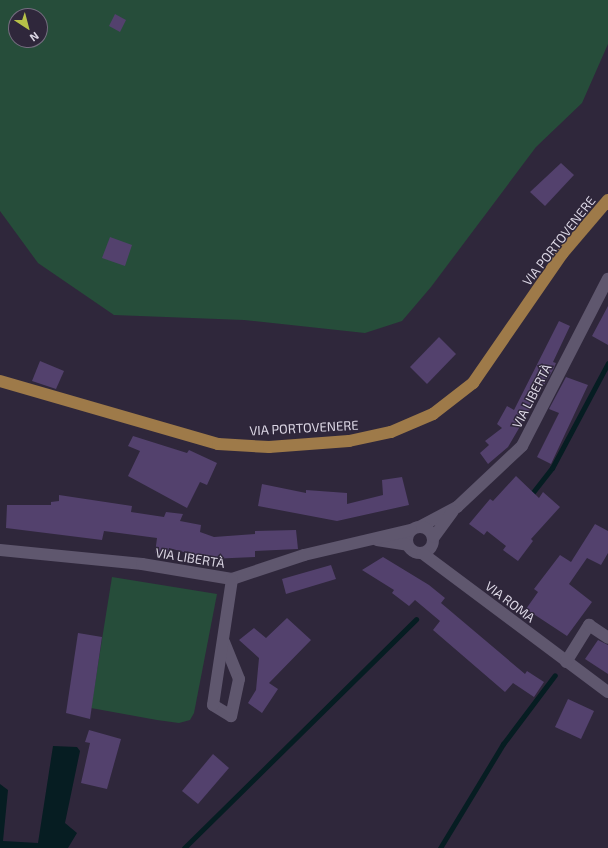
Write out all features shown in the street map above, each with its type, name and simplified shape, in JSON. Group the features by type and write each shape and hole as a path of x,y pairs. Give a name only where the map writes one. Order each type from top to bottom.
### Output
{"main road":[{"name":"VIA PORTOVENERE","path":"0,381 218,444 269,447 349,441 391,432 433,414 473,383 562,254 608,200"}],"street":[{"name":"VIA LIBERTÀ","path":"433,541 457,507 522,446 608,279"},
{"name":"VIA LIBERTÀ","path":"0,550 142,564 232,579 304,555 416,528 457,507"},
{"path":"433,541 422,553 413,552 408,545 407,537 416,528 429,529 433,541 436,566"},
{"name":"VIA LIBERTÀ","path":"370,539 408,545"},
{"name":"VIA ROMA","path":"422,553 436,566 608,692"},
{"path":"224,642 239,679 231,716 213,705 224,642 232,579"},
{"path":"566,662 589,625 608,638"}],"green space":[{"path":"0,0 608,0 608,44 582,103 536,147 431,287 402,321 365,333 244,320 114,315 38,263 0,211"},
{"path":"112,577 217,594 194,713 190,720 179,723 91,708"}],"shaded area":[{"path":"53,746 77,747 80,751 65,823 77,833 68,848 0,848 0,784 8,790 3,841 38,843"}],"building":[{"path":"115,14 126,20 120,32 109,26"},
{"path":"561,163 574,175 545,206 530,192"},
{"path":"110,237 132,245 125,266 102,258"},
{"path":"608,306 608,345 592,336"},
{"path":"559,321 570,326 553,362 556,363 553,370 508,447 488,464 480,453 489,445 485,441 502,428 497,424 507,406 514,410"},
{"path":"439,337 456,354 427,384 410,367"},
{"path":"40,361 64,371 56,389 32,381"},
{"path":"566,377 588,385 551,464 537,457 559,413 549,409"},
{"path":"133,436 187,453 189,450 217,463 207,485 200,482 187,508 128,476 140,451 128,446"},
{"path":"516,476 539,498 543,492 560,507 531,539 533,541 518,561 503,550 506,546 487,531 484,535 469,524 490,499 493,501"},
{"path":"402,477 409,505 337,521 258,506 262,484 306,493 306,490 347,493 347,504 383,495 382,480"},
{"path":"59,495 132,506 131,512 164,517 166,512 183,514 180,521 201,525 200,532 214,537 255,534 255,531 296,530 298,549 255,551 255,557 209,559 169,548 167,556 155,553 157,538 104,531 102,540 6,528 7,505 51,505 51,502 59,501"},
{"path":"595,524 608,531 608,553 601,565 587,558 569,584 592,602 567,636 526,609 538,592 534,589 560,555 571,562"},
{"path":"383,557 429,585 445,598 441,603 525,674 527,671 544,682 534,697 513,683 505,692 433,630 440,621 415,600 409,606 392,593 394,590 362,570"},
{"path":"331,565 336,579 286,594 282,579"},
{"path":"287,618 311,640 269,683 278,689 262,713 248,703 256,690 259,658 239,640 254,628 266,638"},
{"path":"78,633 102,637 90,719 66,713"},
{"path":"598,640 608,645 608,674 585,659"},
{"path":"568,699 594,711 581,739 555,727"},
{"path":"89,730 121,739 107,789 81,783 90,743 85,742"},
{"path":"213,754 229,768 198,804 182,791"}],"waterway":[{"path":"530,496 552,468 608,363"},
{"path":"184,848 416,619"},
{"path":"440,848 503,744 555,675"}]}
